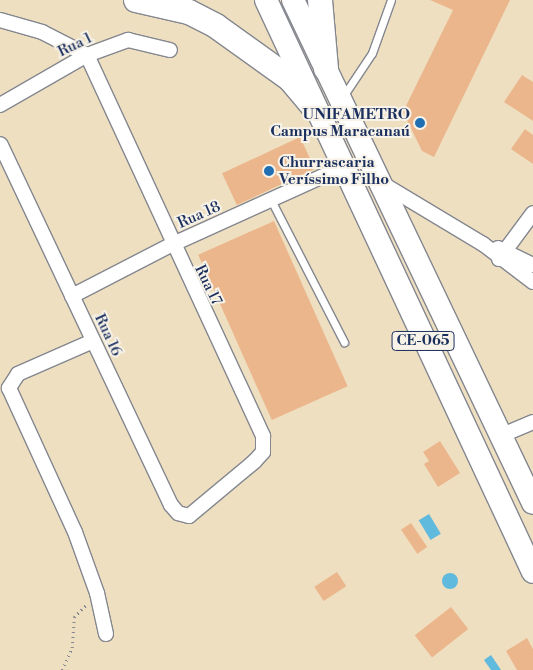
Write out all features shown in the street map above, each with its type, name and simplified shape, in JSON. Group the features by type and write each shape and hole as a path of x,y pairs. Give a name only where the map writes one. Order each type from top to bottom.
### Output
{"highway":[{"path":"136,0 189,12 216,26 290,79 315,109"},
{"path":"320,0 326,69"}],"main road":[{"name":"CE-065","path":"266,0 341,168 533,572"},
{"name":"CE-065","path":"293,0 533,503"}],"street":[{"path":"0,20 42,32 87,56"},
{"name":"Rua 1","path":"0,105 87,56 128,40 170,50"},
{"name":"Rua 17","path":"87,56 171,245 265,445 255,461 201,506"},
{"name":"Rua 16","path":"0,144 171,505 182,516 201,506"},
{"name":"Rua 18","path":"72,296 171,245 341,168"},
{"path":"380,183 483,244 502,254 533,265"},
{"path":"502,254 533,213"},
{"path":"502,254 533,282"},
{"path":"93,341 18,374 9,388 76,532 98,593 106,634"},
{"path":"500,436 533,422"}],"lane":[{"path":"341,100 372,53 391,0"},
{"path":"271,200 344,342"}],"path":[{"path":"62,670 72,648 74,617 98,593"}],"water":[{"path":"429,514 441,534 431,540 419,520"},
{"path":"447,573 453,573 458,578 456,587 447,589 442,584 442,578"},
{"path":"491,655 501,670 491,670 484,660"}],"building":[{"path":"430,0 510,0 434,157 422,151 403,112 453,10"},
{"path":"522,75 533,82 533,121 504,102"},
{"path":"525,129 533,135 533,164 511,149"},
{"name":"Churrascaria Veríssimo Filho","path":"300,137 315,169 237,205 222,173"},
{"path":"274,221 348,386 272,420 198,255"},
{"path":"440,441 460,473 438,487 424,464 429,461 423,452"},
{"path":"411,523 427,547 417,554 401,530"},
{"path":"337,572 346,586 324,601 314,587"},
{"path":"451,607 468,629 432,657 415,635"},
{"path":"527,638 533,649 533,670 517,670 506,651"}],"place":[{"name":"UNIFAMETRO Campus Maracanaú","path":"420,123"},
{"name":"Churrascaria Veríssimo Filho","path":"269,171"}]}
